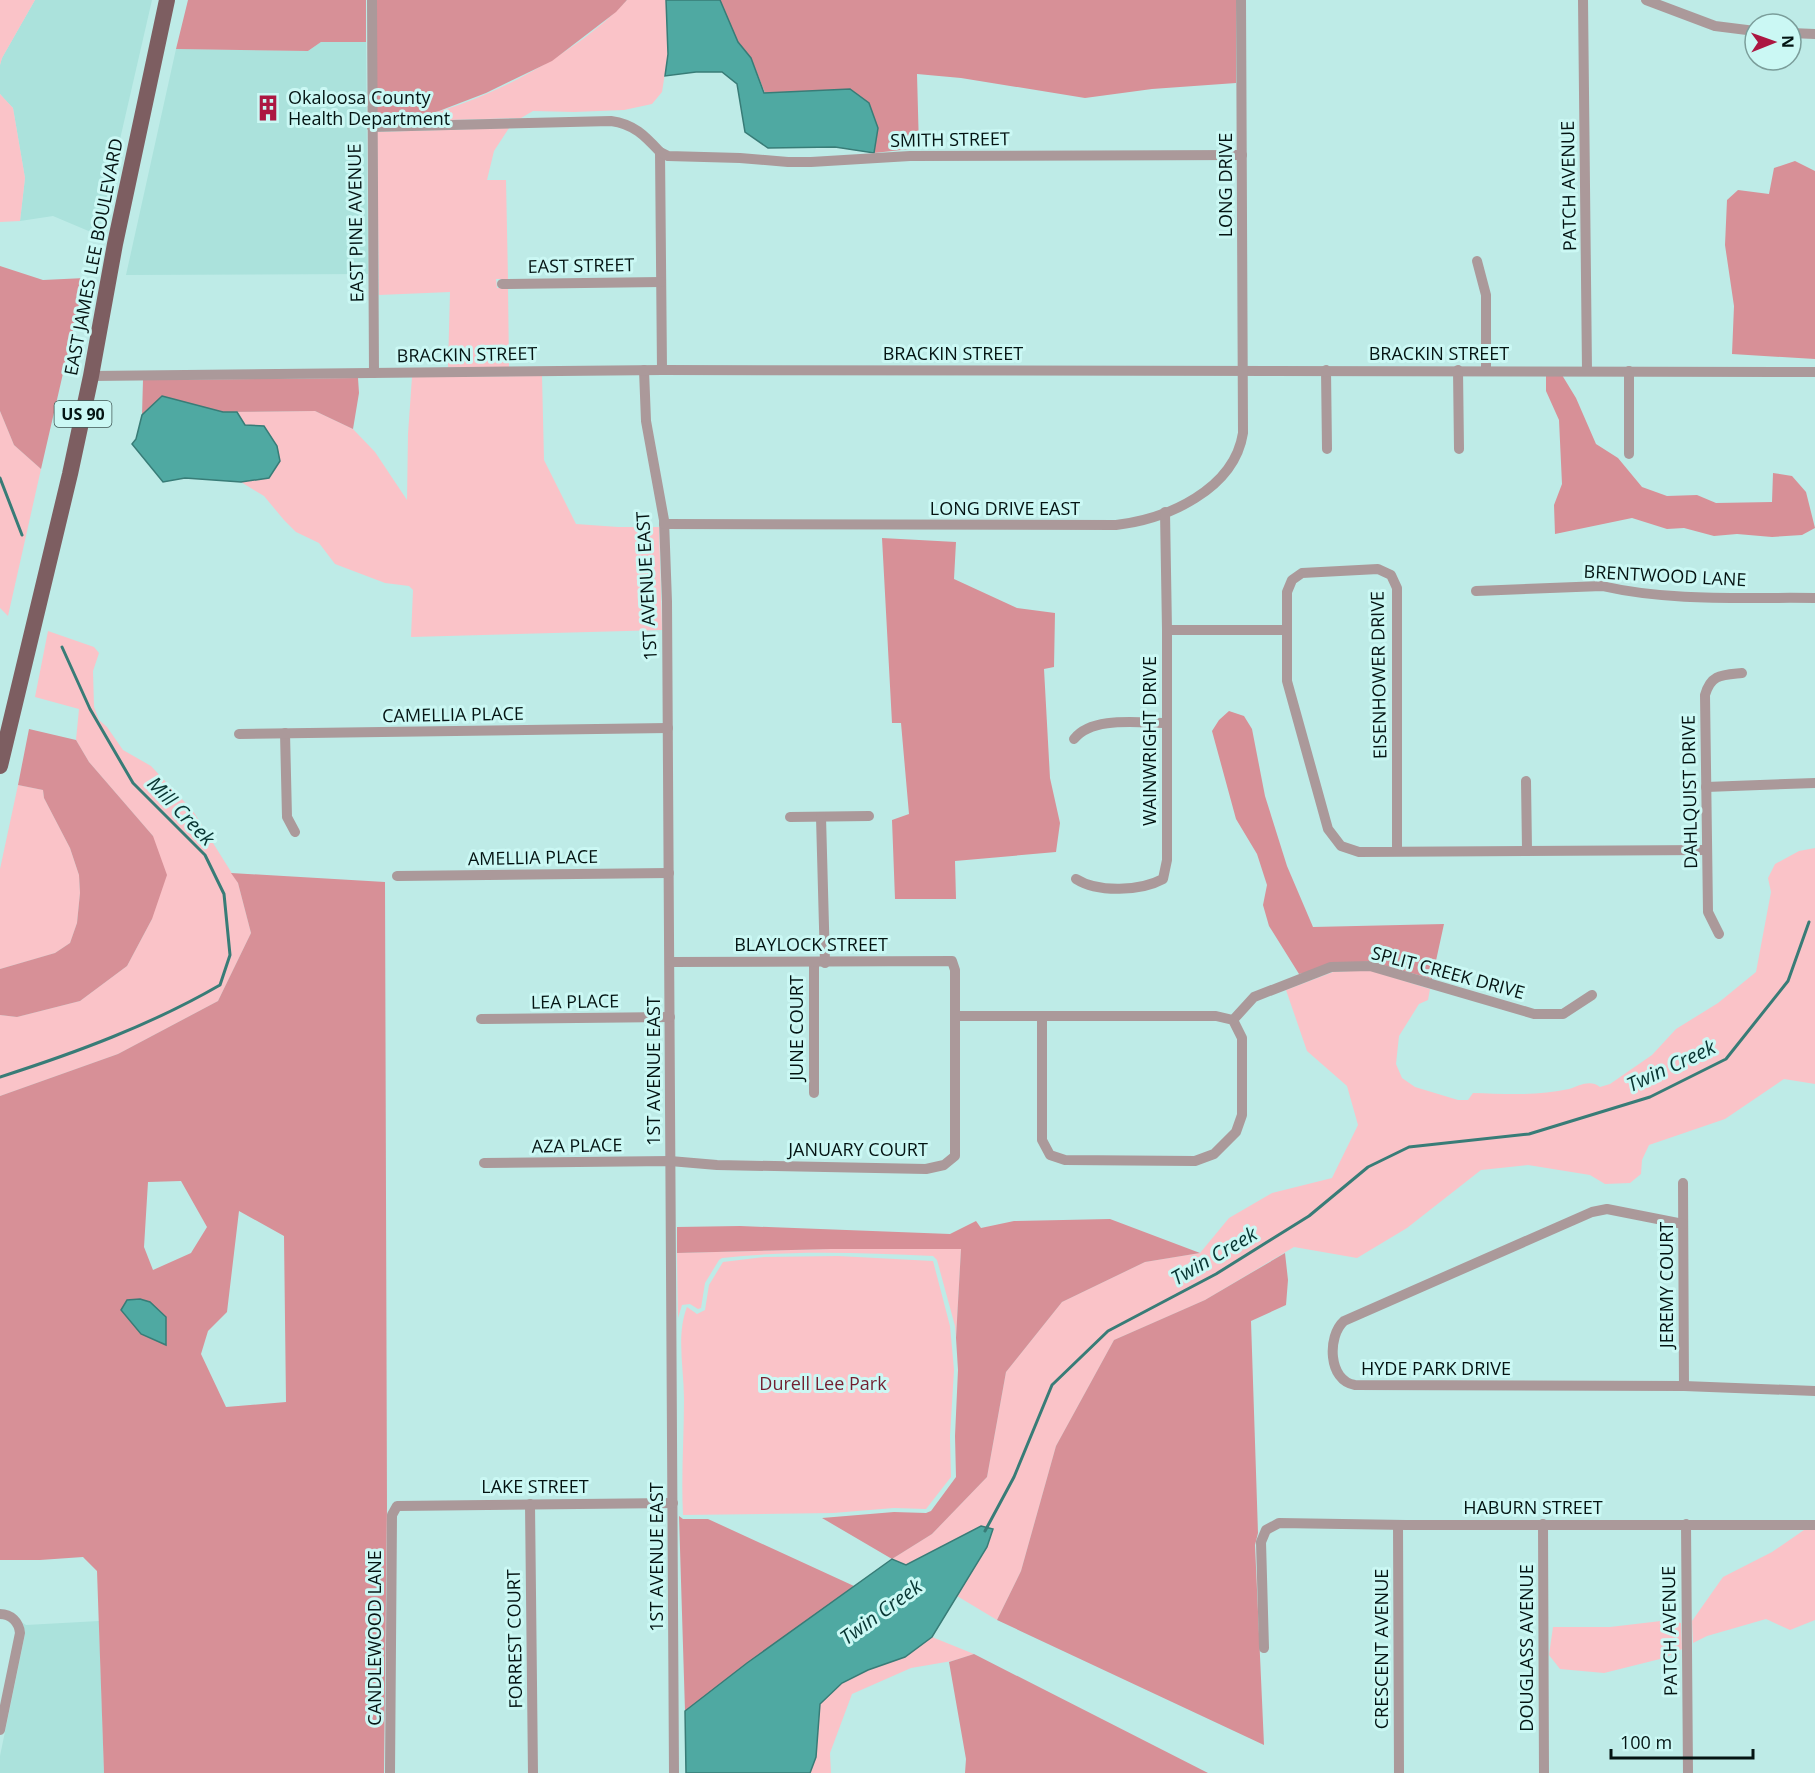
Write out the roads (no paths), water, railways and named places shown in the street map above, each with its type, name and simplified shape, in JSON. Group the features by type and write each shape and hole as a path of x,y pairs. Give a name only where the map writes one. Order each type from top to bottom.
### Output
{"main road":[{"name":"EAST JAMES LEE BOULEVARD","path":"0,766 70,474 166,0"}],"street":[{"name":"EAST PINE AVENUE","path":"372,0 374,373"},
{"name":"LONG DRIVE","path":"1241,0 1242,370"},
{"name":"PATCH AVENUE","path":"1583,0 1587,371"},
{"path":"1646,0 1715,26 1743,30"},
{"path":"372,127 617,122 637,129 660,152 662,370"},
{"name":"SMITH STREET","path":"660,152 668,156 788,162 910,156 1242,154"},
{"path":"1477,261 1486,295 1486,370"},
{"name":"EAST STREET","path":"502,284 661,282"},
{"name":"BRACKIN STREET","path":"91,376 644,370 1815,372"},
{"name":"1ST AVENUE EAST","path":"644,370 646,421 664,524 670,962 674,1773"},
{"name":"LONG DRIVE EAST","path":"664,524 1125,524 1165,512 1193,499 1222,476 1233,462 1239,451 1243,433 1242,370"},
{"path":"1326,370 1327,449"},
{"path":"1458,370 1459,449"},
{"path":"1629,371 1629,454"},
{"name":"WAINWRIGHT DRIVE","path":"1076,879 1099,889 1151,886 1163,879 1167,860 1165,512"},
{"name":"EISENHOWER DRIVE","path":"1397,852 1397,588 1391,575 1378,569 1302,573 1292,579 1287,592 1287,681 1328,829 1341,846 1359,852 1397,852 1527,850 1707,849"},
{"name":"BRENTWOOD LANE","path":"1476,591 1602,586 1621,591 1678,597 1815,598"},
{"path":"1167,630 1287,630"},
{"name":"DAHLQUIST DRIVE","path":"1719,934 1708,912 1705,695 1708,684 1719,676 1742,673"},
{"path":"1074,739 1081,731 1096,724 1166,723"},
{"name":"CAMELLIA PLACE","path":"239,734 668,728"},
{"path":"285,733 286,817 296,832"},
{"path":"1526,781 1527,850"},
{"path":"1706,786 1815,783"},
{"path":"790,817 869,816"},
{"name":"JUNE COURT","path":"814,1093 821,817"},
{"name":"AMELLIA PLACE","path":"397,876 669,873"},
{"name":"BLAYLOCK STREET","path":"670,962 952,961"},
{"name":"JANUARY COURT","path":"670,1161 717,1165 915,1169 944,1165 955,1156 955,970 952,961"},
{"name":"SPLIT CREEK DRIVE","path":"1233,1020 1254,997 1331,967 1370,966 1534,1014 1563,1014 1592,995"},
{"path":"955,1016 1042,1016 1216,1016 1233,1020 1242,1038 1242,1115 1236,1132 1214,1154 1195,1161 1065,1160 1050,1155 1041,1140 1042,1016"},
{"name":"LEA PLACE","path":"481,1019 670,1017"},
{"name":"AZA PLACE","path":"484,1163 670,1161"},
{"name":"JEREMY COURT","path":"1683,1183 1684,1386"},
{"name":"HYDE PARK DRIVE","path":"1683,1224 1607,1209 1592,1212 1344,1322 1334,1338 1336,1371 1344,1382 1351,1385 1684,1386 1815,1391"},
{"name":"LAKE STREET","path":"397,1506 673,1503"},
{"name":"FORREST COURT","path":"530,1504 533,1773"},
{"name":"CANDLEWOOD LANE","path":"390,1773 392,1515 397,1506"},
{"name":"HABURN STREET","path":"1264,1648 1261,1542 1266,1530 1279,1523 1815,1525"},
{"name":"DOUGLASS AVENUE","path":"1543,1524 1544,1773"},
{"name":"PATCH AVENUE","path":"1686,1524 1688,1773"},
{"name":"CRESCENT AVENUE","path":"1398,1525 1399,1773"},
{"path":"0,1614 15,1621 20,1633 0,1730"}],"water":[{"path":"666,0 720,0 738,42 751,58 764,93 850,89 869,103 878,128 874,153 835,147 768,148 745,132 737,84 722,72 696,72 665,76 668,54"},
{"path":"162,396 223,412 237,412 245,425 264,426 277,446 280,461 269,478 241,482 185,478 163,482 132,444 136,439 142,415"},
{"path":"140,1299 150,1302 166,1317 166,1345 141,1334 121,1310 127,1300"},
{"path":"981,1526 993,1529 987,1547 932,1637 905,1657 868,1670 842,1683 820,1704 816,1757 810,1773 686,1773 685,1711 747,1663 892,1559 906,1565"}],"waterway":[{"name":"Mill Creek","path":"0,478 22,535"},
{"name":"Mill Creek","path":"0,1077 112,1037 194,999 220,985 230,955 224,894 205,855 133,783 90,709 62,647"},
{"name":"Twin Creek","path":"985,1531 1014,1477 1052,1385 1108,1331 1216,1274 1309,1216 1368,1167 1409,1147 1529,1134 1650,1097 1726,1059 1788,981 1809,922"}],"place":[{"name":"Okaloosa County Health Department","path":"268,108"}],"park label":[{"name":"Durell Lee Park","path":"823,1384"}]}
